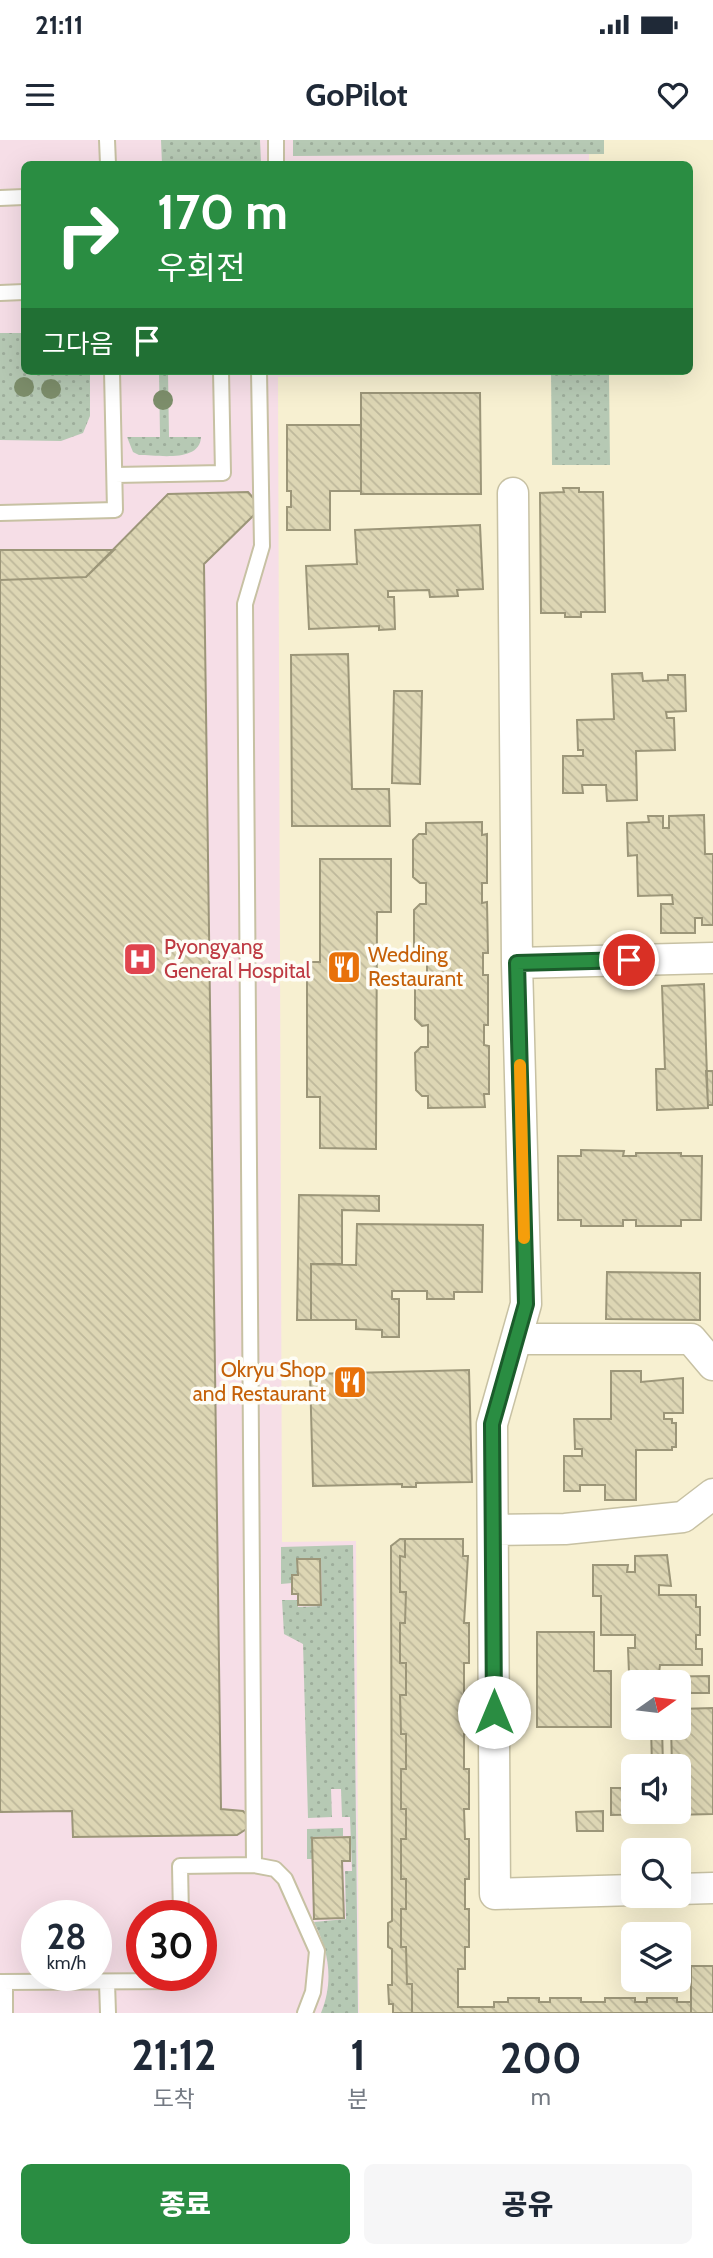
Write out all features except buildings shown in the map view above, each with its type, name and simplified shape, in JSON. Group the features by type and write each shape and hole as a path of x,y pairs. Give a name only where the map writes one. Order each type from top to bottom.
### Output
{"street":[{"path":"513,493 517,963 526,1304 492,1424 495,1894 621,1890"},
{"path":"517,963 713,958"},
{"path":"516,1339 691,1339 713,1365"},
{"path":"493,1530 578,1528 683,1517 713,1494"},
{"path":"691,1889 713,1888"}],"lane":[{"path":"107,140 108,161"},
{"path":"276,140 276,161"},
{"path":"0,198 21,197"},
{"path":"0,293 21,292"},
{"path":"0,513 115,510 112,375"},
{"path":"115,475 223,473 221,375"},
{"path":"254,1865 244,604 262,546 259,375"},
{"path":"181,1900 180,1866 254,1865 275,1869 285,1879 317,1951 316,1982 305,2013"},
{"path":"5,2013 2,1982 21,1982"},
{"path":"107,1991 108,2013"}],"shaded area":[{"name":"Pyongyang General Hospital","path":"0,140 589,140 589,161 21,161 21,375 594,375 278,377 282,1542 356,1541 359,2013 0,2013"}],"green space":[{"path":"161,140 260,140 261,161 162,161"},
{"path":"293,140 604,140 604,154 293,156"},
{"path":"0,333 21,333 21,375 90,375 90,416 83,433 61,441 0,440"},
{"path":"159,375 168,375 169,437 201,437 199,445 193,451 166,456 139,455 133,452 127,437 160,437"},
{"path":"551,375 609,375 610,465 552,465"},
{"path":"353,1545 358,2013 321,2013 328,1989 328,1967 314,1922 346,1919 345,1871 352,1871 350,1817 342,1817 341,1789 331,1789 332,1817 308,1818 303,1644 284,1634 282,1600 298,1600 298,1607 322,1606 321,1558 297,1558 297,1575 292,1575 292,1583 281,1584 281,1547"},
{"path":"343,1828 343,1836 312,1837 312,1859 307,1859 307,1829"}],"slow traffic":[{"path":"520,1065 524,1238"}],"place":[{"name":"Pyongyang General Hospital","path":"140,959"},
{"name":"Wedding Restaurant","path":"344,967"},
{"name":"Okryu Shop and Restaurant","path":"350,1382"}],"route":[{"path":"494,1712 492,1424 526,1304 517,963 629,960"}]}
